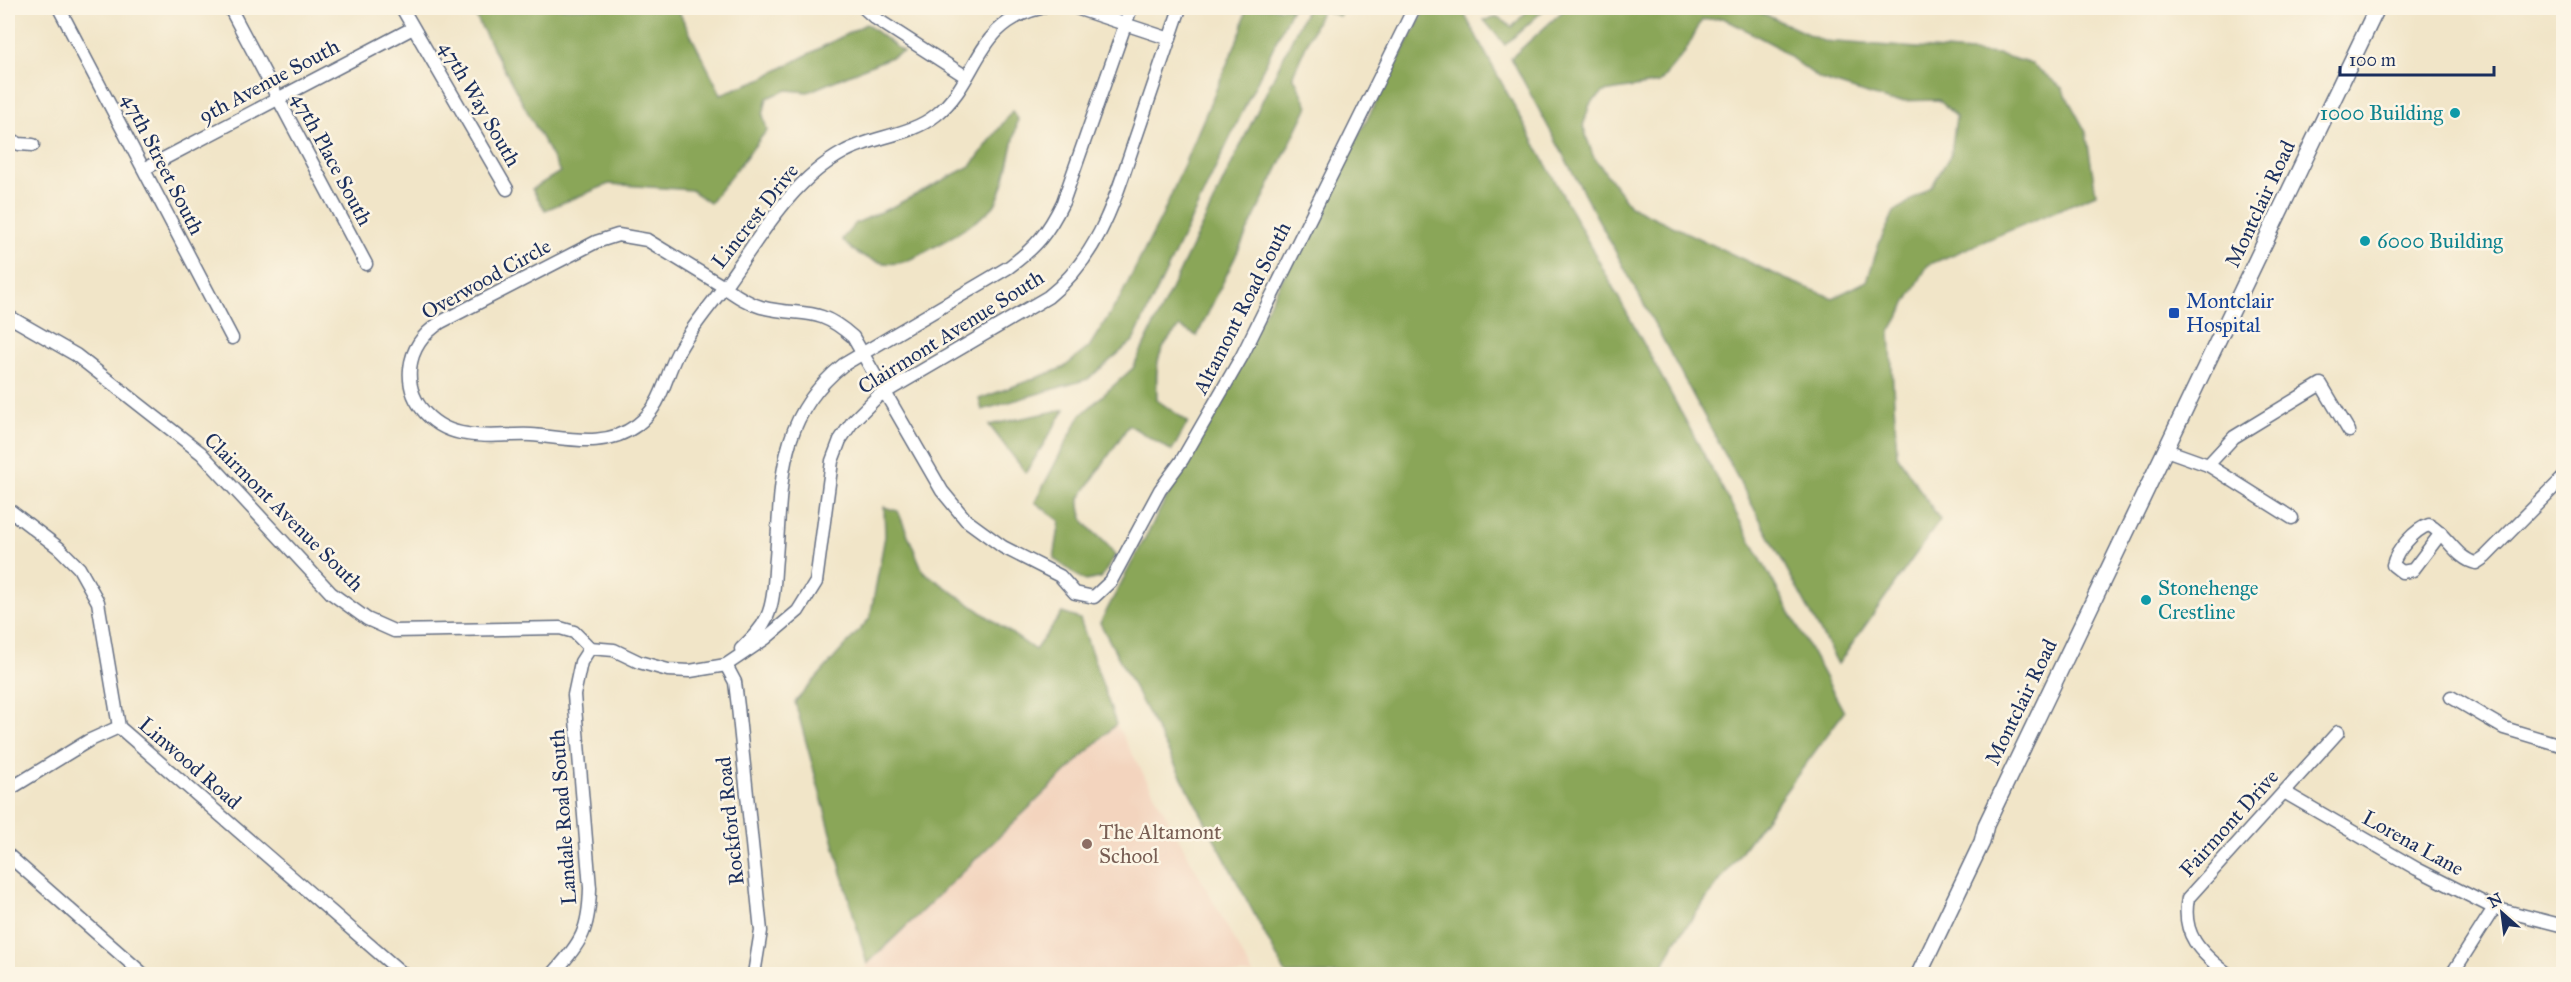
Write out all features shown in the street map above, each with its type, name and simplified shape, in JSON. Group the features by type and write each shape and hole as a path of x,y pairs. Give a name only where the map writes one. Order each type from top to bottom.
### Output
{"main road":[{"name":"Montclair Road","path":"1919,975 1982,842 1986,825 2377,8"}],"street":[{"name":"47th Street South","path":"59,8 232,338"},
{"name":"47th Place South","path":"230,8 366,264"},
{"name":"47th Way South","path":"402,8 507,189"},
{"path":"864,8 875,18 965,76"},
{"name":"Lincrest Drive","path":"724,287 790,196 810,176 856,146 928,121 948,104 995,32 1021,14 1041,8"},
{"path":"1076,8 1170,39"},
{"name":"Clairmont Avenue South","path":"726,664 757,632 770,609 783,461 791,433 804,407 822,384 863,352 1009,267 1031,251 1050,230 1063,202 1131,8"},
{"name":"Clairmont Avenue South","path":"10,319 76,355 201,453 331,593 367,619 394,631 560,628 574,632 590,648 614,650 639,662 668,670 690,670 726,664 783,625 798,611 816,582 832,461 853,421 868,404 887,391 1037,305 1060,288 1079,268 1096,244 1108,217 1180,8"},
{"name":"Altamont Road South","path":"1075,593 1094,597 1111,581 1160,490 1188,450 1242,357 1414,8"},
{"name":"9th Avenue South","path":"144,168 412,28"},
{"path":"8,137 19,144 33,145"},
{"name":"Overwood Circle","path":"724,287 676,356 657,403 644,419 618,435 590,441 459,433 441,426 424,413 412,389 410,372 413,354 421,339 434,326 603,238 626,235 647,240 756,306 813,313 835,321 853,337 863,352 942,491 966,520 1003,547 1060,576 1075,593"},
{"path":"2208,465 2234,437 2321,384 2349,431"},
{"path":"2166,450 2208,465 2292,518"},
{"path":"2441,533 2463,557 2476,563 2486,556 2564,477"},
{"name":"Linwood Road","path":"8,509 59,548 79,568 98,602 119,727 403,975"},
{"name":"Landale Road South","path":"553,975 581,941 589,919 590,888 574,695 581,662 590,648"},
{"name":"Rockford Road","path":"726,664 735,682 761,931 754,975"},
{"path":"2451,697 2504,728 2564,746"},
{"path":"8,790 88,741 119,727"},
{"name":"Fairmont Drive","path":"2228,975 2189,936 2185,914 2188,898 2338,732"},
{"name":"Lorena Lane","path":"2284,792 2417,868 2494,908 2564,926"},
{"path":"8,855 142,975"},
{"path":"2452,975 2494,908"}],"shaded area":[{"name":"The Altamont School","path":"1116,724 1253,974 868,974 867,964"}],"green space":[{"path":"471,8 677,8 721,94 761,79 866,24 903,52 808,92 787,90 767,98 763,115 767,130 710,203 691,190 609,184 545,210 532,189 560,172"},
{"path":"1246,8 1292,8 1133,341 1088,379 982,410 979,399 1063,368 1089,347 1120,298 1162,216 1242,29"},
{"path":"1307,8 1343,8 1339,16 1322,9 1293,75 1308,106 1197,336 1180,327 1165,344 1158,360 1157,400 1188,422 1172,451 1129,425 1080,498 1080,510 1087,525 1105,542 1115,556 1101,578 1085,581 1054,559 1060,521 1035,502 1080,416 1133,368"},
{"path":"1426,8 1461,8 1844,712 1674,943 1659,974 1286,974 1100,623"},
{"path":"1530,8 1546,8 1505,45 1484,20 1498,17 1512,27"},
{"path":"1566,8 1751,8 1823,41 1998,54 2032,64 2062,88 2086,132 2096,194 1928,265 1890,332 1897,455 1940,520 1838,664 1511,58","holes":["1723,18 1774,45 1820,79 1890,101 1939,100 1956,117 1951,154 1932,186 1894,212 1879,244 1867,281 1833,298 1785,279 1630,206 1593,156 1583,126 1590,104 1604,92 1659,83 1685,52 1702,20"]},
{"path":"1012,111 1018,119 1001,191 993,207 976,221 950,238 903,262 887,263 869,259 853,250 842,239 856,223 972,165"},
{"path":"1065,409 1026,473 989,425"},
{"path":"884,507 898,511 923,571 1035,650 1062,613 1080,619 1116,724 867,964 795,702 870,618 885,536"}],"place":[{"name":"1000 Building","path":"2455,113"},
{"name":"6000 Building","path":"2365,241"},
{"name":"Montclair Hospital","path":"2174,313"},
{"name":"Stonehenge Crestline","path":"2146,600"},
{"name":"The Altamont School","path":"1087,844"}]}
